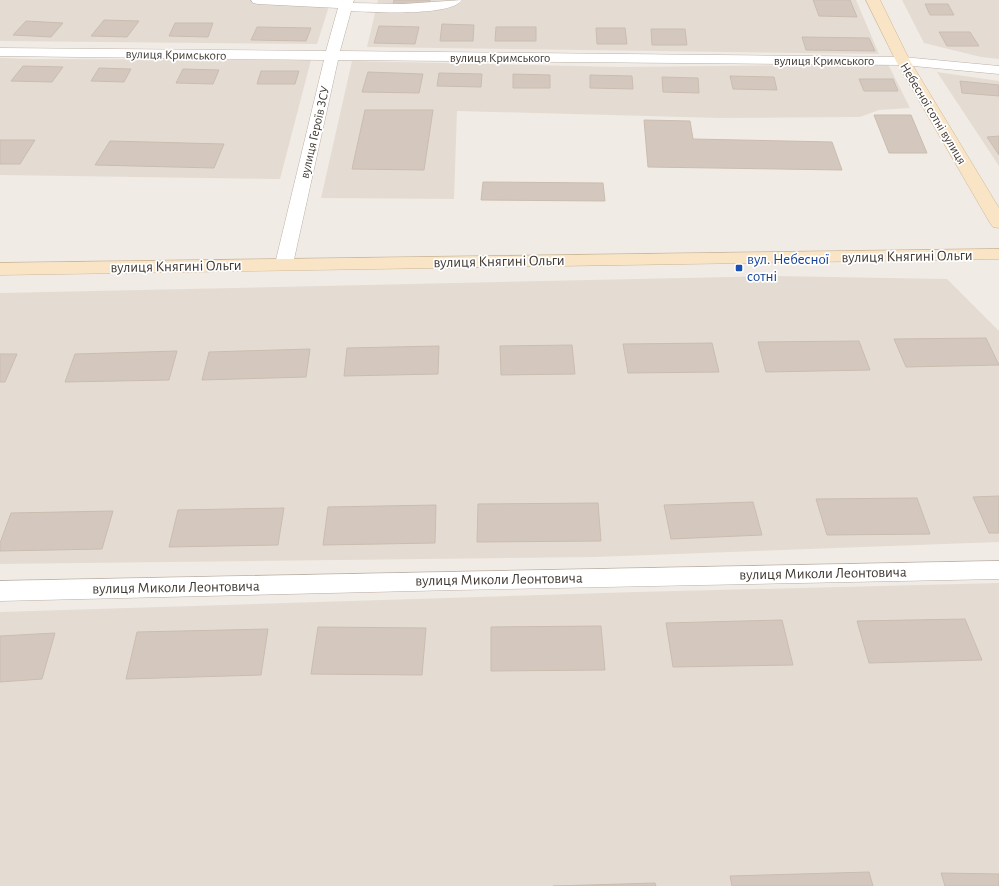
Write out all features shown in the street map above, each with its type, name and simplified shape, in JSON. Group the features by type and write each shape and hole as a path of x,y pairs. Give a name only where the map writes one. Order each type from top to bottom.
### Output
{"street":[{"path":"258,0 425,8 441,6 452,3 455,0"},
{"name":"Небесної сотні вулиця","path":"873,0 903,61 999,223"},
{"name":"вулиця Героїв ЗСУ","path":"284,264 332,55 346,4"},
{"name":"вулиця Кримського","path":"0,52 903,61 999,70"},
{"name":"вулиця Княгині Ольги","path":"0,269 999,254"},
{"name":"вулиця Миколи Леонтовича","path":"0,591 456,580 999,570"}],"shaded area":[{"path":"0,0 331,0 317,44 0,41"},
{"path":"378,0 856,0 879,54 367,47"},
{"path":"902,0 999,0 999,59 981,57 924,43"},
{"path":"0,58 311,60 280,179 0,175"},
{"path":"352,61 621,67 888,64 910,108 879,110 860,117 719,118 457,111 454,199 321,198"},
{"path":"937,72 999,81 999,166"},
{"path":"776,276 947,279 999,331 999,542 595,557 0,564 0,293"},
{"path":"999,583 999,886 0,886 0,612 636,592"}],"building":[{"path":"394,0 430,0 429,6 393,6"},
{"path":"813,0 850,0 857,17 819,16"},
{"path":"925,4 948,4 954,15 930,15"},
{"path":"104,20 139,21 127,37 91,36"},
{"path":"26,21 63,23 51,37 13,35"},
{"path":"175,23 213,23 208,37 169,36"},
{"path":"442,24 474,25 473,41 440,41"},
{"path":"379,26 419,27 415,44 374,43"},
{"path":"257,27 311,28 306,41 251,40"},
{"path":"496,27 536,27 536,41 495,41"},
{"path":"596,28 625,28 627,44 597,44"},
{"path":"651,29 685,29 687,45 652,45"},
{"path":"939,32 970,32 979,46 947,46"},
{"path":"802,37 869,38 875,51 806,50"},
{"path":"23,66 63,67 52,82 11,81"},
{"path":"99,68 131,69 124,82 91,81"},
{"path":"183,69 219,70 213,84 176,83"},
{"path":"261,71 299,71 295,84 257,84"},
{"path":"368,72 423,74 419,93 362,92"},
{"path":"439,73 482,74 481,87 437,86"},
{"path":"513,74 550,75 550,88 513,88"},
{"path":"590,75 632,76 633,89 590,88"},
{"path":"730,76 774,77 777,90 733,89"},
{"path":"662,77 698,78 699,93 663,92"},
{"path":"859,79 893,79 898,91 864,91"},
{"path":"960,81 999,85 999,96 962,93"},
{"path":"365,110 433,110 424,170 352,169"},
{"path":"874,115 911,115 927,153 889,153"},
{"path":"644,120 690,121 693,139 832,142 842,170 648,167"},
{"path":"999,136 999,155 987,137"},
{"path":"0,140 35,140 20,164 0,164"},
{"path":"110,141 224,144 214,168 95,165"},
{"path":"483,182 603,183 605,201 481,200"},
{"path":"986,338 999,365 906,367 894,339"},
{"path":"859,341 870,370 766,372 758,342"},
{"path":"712,343 719,372 628,373 623,344"},
{"path":"572,345 575,374 501,375 500,346"},
{"path":"439,346 438,374 344,376 347,348"},
{"path":"310,349 306,377 202,380 209,352"},
{"path":"177,351 169,380 65,382 75,354"},
{"path":"0,354 17,354 5,382 0,382"},
{"path":"999,496 999,533 989,533 973,497"},
{"path":"917,498 930,534 827,535 816,499"},
{"path":"753,502 762,535 671,539 664,505"},
{"path":"598,503 601,541 477,542 478,504"},
{"path":"436,505 435,543 323,545 328,507"},
{"path":"284,508 278,545 169,547 178,510"},
{"path":"113,511 102,549 0,551 0,543 11,513"},
{"path":"965,619 982,660 869,663 857,621"},
{"path":"782,620 793,665 673,667 666,623"},
{"path":"601,626 605,670 491,671 491,627"},
{"path":"318,627 426,628 422,675 311,674"},
{"path":"268,629 261,675 126,679 137,632"},
{"path":"55,633 42,679 0,682 0,636"},
{"path":"869,872 873,886 732,886 730,876"},
{"path":"941,873 999,874 999,886 945,886"},
{"path":"655,883 656,886 553,886"}],"place":[{"name":"вул. Небесної сотні","path":"739,268"}]}
